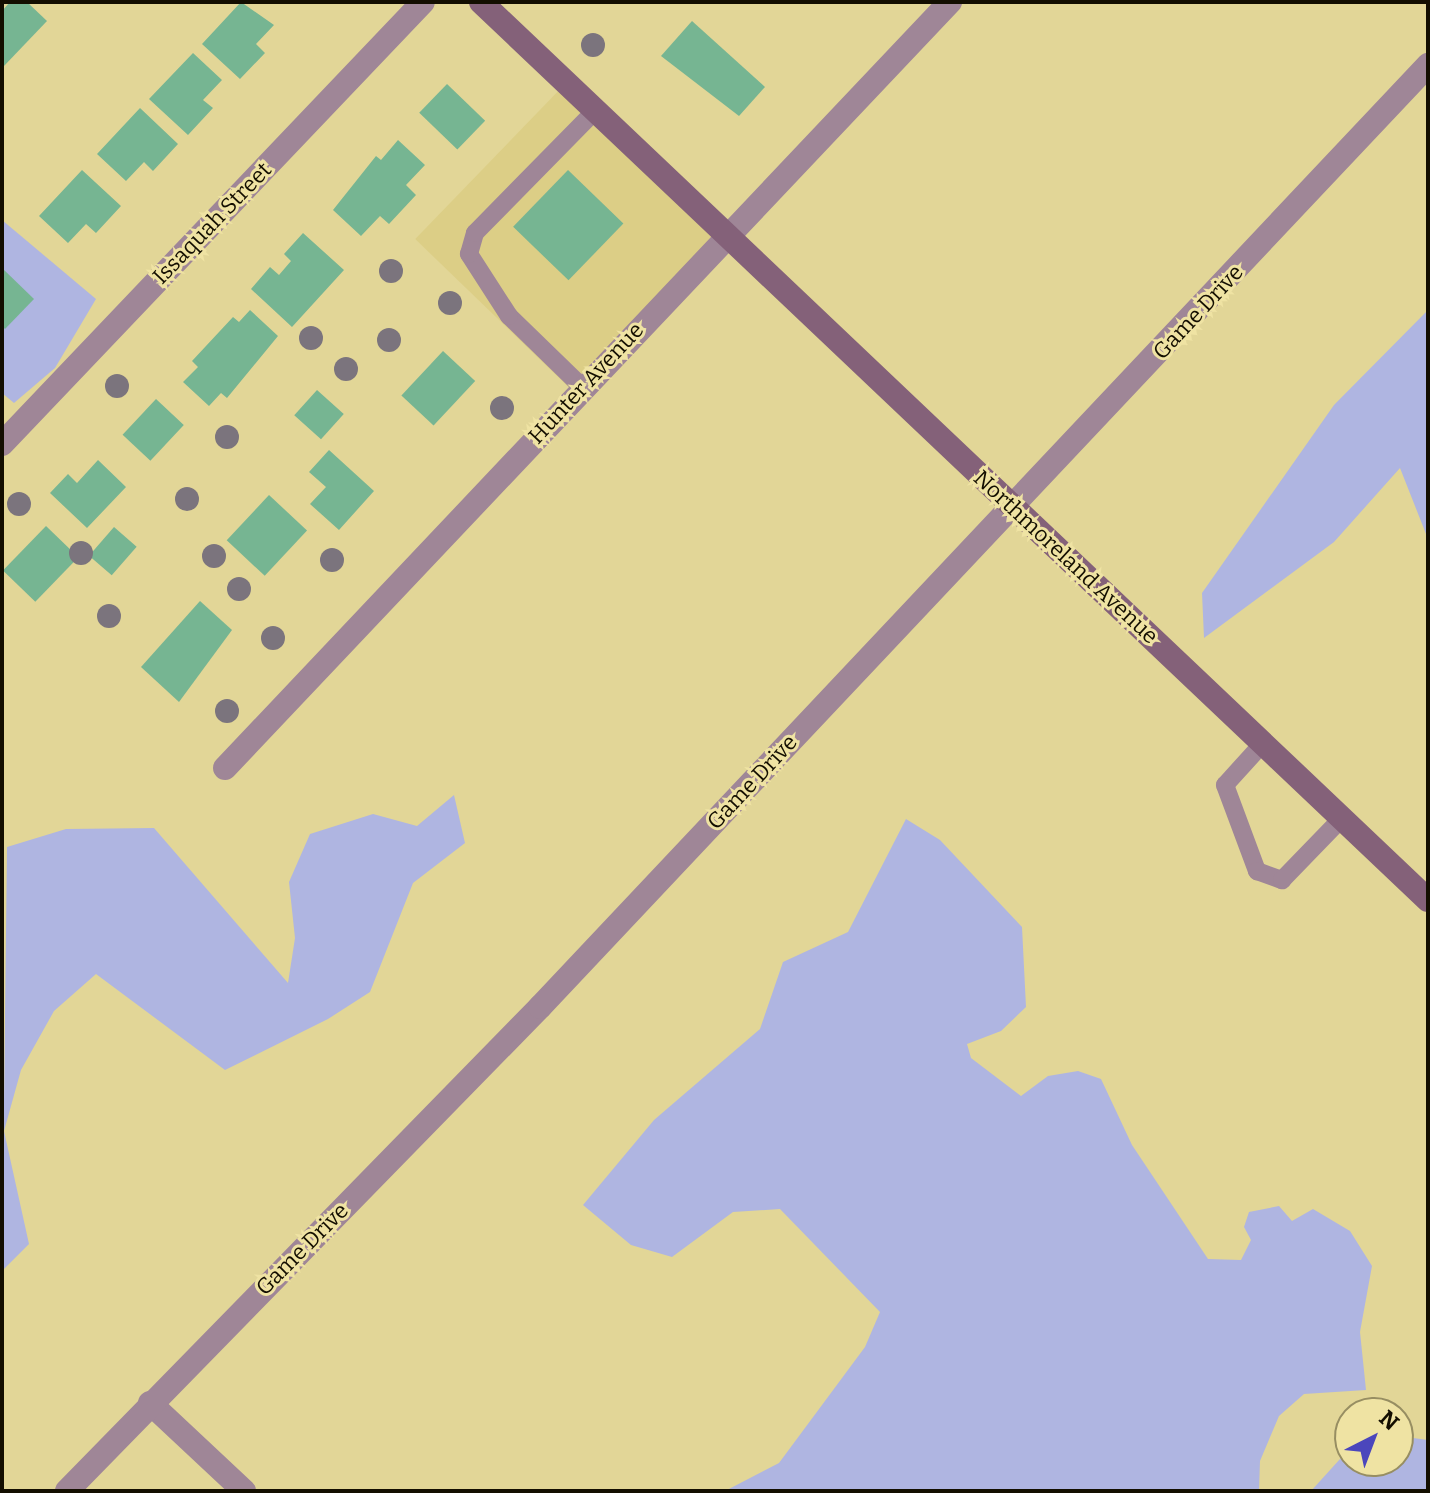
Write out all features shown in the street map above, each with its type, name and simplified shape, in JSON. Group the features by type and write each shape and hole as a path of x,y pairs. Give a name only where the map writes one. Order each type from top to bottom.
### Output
{"street":[{"name":"Issaquah Street","path":"2,444 423,2"},
{"name":"Northmoreland Avenue","path":"481,2 1428,900"},
{"name":"Hunter Avenue","path":"225,768 582,387 950,2"},
{"name":"Game Drive","path":"67,1491 540,1007 1428,65"},
{"path":"150,1403 244,1491"}],"lane":[{"path":"582,387 509,316 469,254 475,233 595,111"},
{"path":"1264,742 1225,785 1257,871 1282,880 1343,817"}],"shaded area":[{"path":"566,83 726,237 575,393 415,239"},
{"path":"2,220 96,299 55,368 14,403 2,393"},
{"path":"1428,310 1428,539 1400,468 1334,542 1204,638 1202,593 1334,405"},
{"path":"454,795 465,843 413,883 370,992 328,1019 225,1070 96,974 54,1011 21,1070 4,1131 29,1244 2,1271 7,847 66,829 154,828 288,983 295,938 289,882 310,834 373,814 417,826"},
{"path":"906,819 940,840 1022,927 1026,1007 1001,1031 967,1044 971,1058 1021,1096 1048,1076 1078,1071 1101,1079 1132,1145 1208,1259 1241,1260 1251,1240 1244,1227 1249,1212 1279,1206 1292,1221 1313,1209 1350,1231 1372,1266 1360,1332 1366,1390 1304,1394 1279,1416 1260,1461 1259,1491 725,1491 779,1463 865,1347 880,1312 780,1209 733,1212 672,1257 631,1245 583,1205 654,1120 760,1029 783,962 848,932"},
{"path":"1414,1438 1428,1440 1428,1491 1311,1491 1334,1466 1334,1477 1414,1477"}],"building":[{"path":"10,2 27,2 47,21 4,66 2,11"},
{"path":"241,2 274,25 256,44 265,53 240,79 202,44"},
{"path":"692,21 765,87 739,116 661,56"},
{"path":"193,53 222,80 203,100 213,108 188,135 149,99"},
{"path":"447,84 485,121 457,150 419,113"},
{"path":"140,108 178,144 153,171 144,162 126,181 97,154"},
{"path":"398,140 425,165 406,185 416,195 389,224 380,216 361,236 333,210 376,156 381,160"},
{"path":"82,170 121,206 96,233 86,224 68,243 39,216"},
{"path":"568,170 623,223 569,280 513,227"},
{"path":"303,233 344,270 292,327 251,289 270,267 279,275 291,261 284,254"},
{"path":"2,268 34,299 5,329 2,326"},
{"path":"250,310 278,336 227,398 221,393 209,406 183,382 198,367 192,361 233,317 239,322"},
{"path":"443,351 475,381 434,426 401,396"},
{"path":"317,390 344,414 321,439 294,415"},
{"path":"156,399 184,425 150,461 123,435"},
{"path":"329,450 374,491 339,530 310,504 326,487 309,472"},
{"path":"98,460 126,487 87,528 50,493 68,474 77,483"},
{"path":"269,495 307,530 265,576 227,540"},
{"path":"46,526 78,557 35,602 3,571"},
{"path":"114,527 137,547 112,575 89,556"},
{"path":"200,601 232,630 179,702 141,667"}]}
